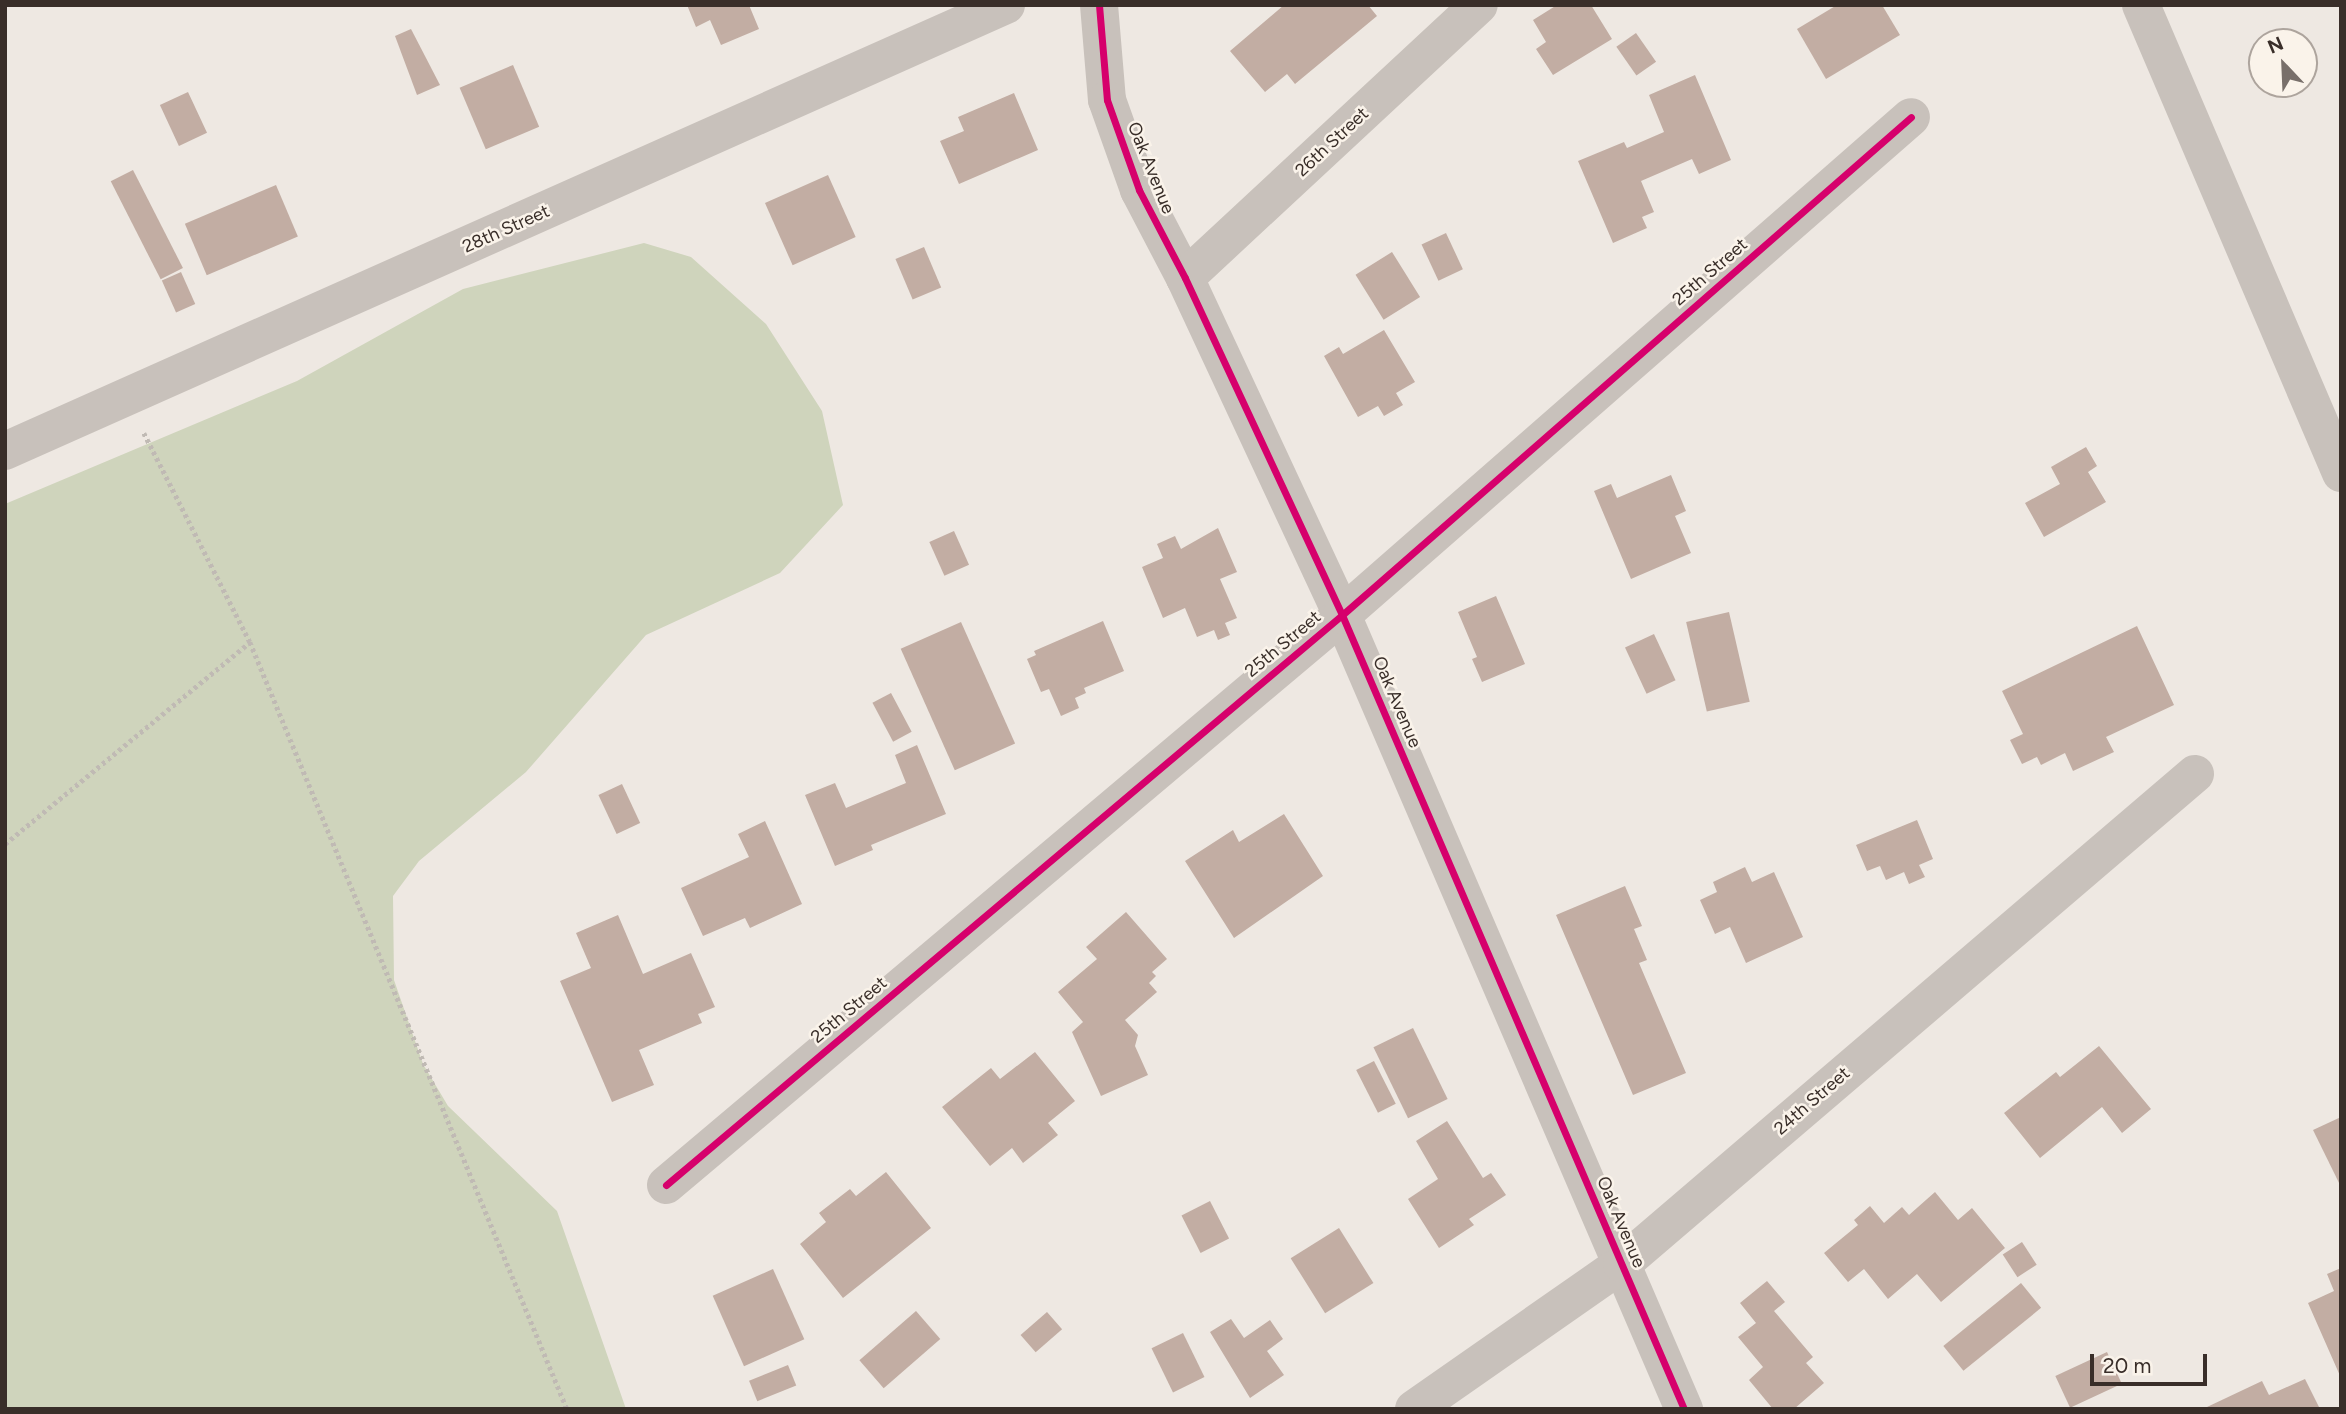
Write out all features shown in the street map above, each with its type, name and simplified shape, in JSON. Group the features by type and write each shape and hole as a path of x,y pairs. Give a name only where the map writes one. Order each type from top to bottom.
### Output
{"street":[{"name":"28th Street","path":"5,451 1006,5"},
{"name":"Oak Avenue","path":"1099,5 1107,100 1139,190 1185,278 1342,615 1684,1409"},
{"name":"26th Street","path":"1185,278 1479,5"},
{"path":"2141,5 2341,473"},
{"name":"25th Street","path":"666,1185 1342,615 1911,117"},
{"name":"24th Street","path":"1414,1409 1622,1264 2196,774"}],"path":[{"path":"126,398 250,642 567,1409"},
{"path":"5,844 250,642"}],"green space":[{"path":"644,243 691,257 766,324 822,411 843,505 780,573 646,635 526,772 419,861 393,896 394,980 423,1064 448,1106 557,1211 626,1409 5,1409 5,504 297,381 463,289"}],"building":[{"path":"687,5 749,5 759,29 721,45 710,20 696,27"},
{"path":"1284,5 1368,5 1377,16 1295,84 1287,74 1265,92 1230,51"},
{"path":"1557,5 1591,5 1612,39 1553,75 1536,49 1546,42 1533,20"},
{"path":"1837,5 1882,5 1900,35 1826,79 1797,29"},
{"path":"411,29 440,85 417,95 395,36"},
{"path":"1636,33 1656,62 1636,75 1616,47"},
{"path":"513,65 539,127 486,149 460,88"},
{"path":"1695,75 1731,160 1699,174 1692,159 1641,181 1654,212 1642,217 1647,228 1613,243 1578,161 1624,142 1627,148 1664,132 1649,95"},
{"path":"188,92 207,133 179,146 160,105"},
{"path":"1014,93 1038,150 959,184 940,141 964,131 958,117"},
{"path":"133,170 183,268 161,279 111,181"},
{"path":"828,175 856,237 793,265 765,203"},
{"path":"276,185 298,237 207,275 185,224"},
{"path":"1446,233 1463,269 1438,281 1422,244"},
{"path":"924,247 941,288 913,300 895,259"},
{"path":"1392,252 1420,297 1384,320 1356,275"},
{"path":"181,272 195,304 176,313 162,281"},
{"path":"1384,330 1415,382 1396,393 1403,405 1384,416 1378,406 1358,417 1324,356 1339,347 1343,354"},
{"path":"2086,447 2097,466 2088,472 2106,502 2044,537 2025,503 2060,484 2051,467"},
{"path":"1671,475 1686,511 1675,516 1691,553 1631,579 1594,491 1611,484 1617,498"},
{"path":"1218,528 1237,572 1220,579 1237,618 1225,623 1230,635 1218,640 1214,630 1197,637 1185,608 1163,618 1142,567 1163,558 1157,544 1175,536 1181,549"},
{"path":"954,531 969,565 944,576 929,542"},
{"path":"1496,596 1525,664 1482,682 1472,659 1477,657 1458,612"},
{"path":"1729,612 1750,702 1707,712 1686,622"},
{"path":"1103,621 1124,671 1084,688 1086,693 1075,698 1079,708 1061,716 1049,689 1041,692 1027,659 1036,655 1034,651"},
{"path":"961,622 1015,744 955,770 901,649"},
{"path":"2137,626 2174,705 2106,737 2114,752 2073,771 2065,753 2041,765 2037,757 2022,764 2010,740 2023,734 2002,691"},
{"path":"1654,634 1676,680 1647,694 1625,648"},
{"path":"891,693 912,732 893,742 872,703"},
{"path":"917,745 946,814 871,845 873,850 835,866 805,795 835,783 846,808 906,783 895,755"},
{"path":"622,784 640,823 617,834 598,795"},
{"path":"1284,814 1323,876 1234,938 1185,861 1233,830 1239,842"},
{"path":"1917,820 1933,859 1919,865 1925,877 1909,884 1904,872 1886,880 1880,866 1867,871 1856,845"},
{"path":"765,821 802,904 750,928 745,918 703,936 681,888 749,857 738,834"},
{"path":"1745,867 1752,882 1774,872 1803,937 1746,963 1730,927 1715,934 1700,900 1717,892 1713,882"},
{"path":"1625,886 1642,926 1634,929 1647,960 1639,963 1686,1073 1633,1095 1556,915"},
{"path":"1126,912 1167,959 1152,972 1156,976 1149,983 1157,992 1125,1020 1138,1035 1135,1046 1148,1075 1101,1096 1072,1032 1083,1022 1058,992 1097,959 1086,947"},
{"path":"618,915 643,974 691,953 715,1007 698,1014 702,1023 639,1050 654,1085 612,1102 560,981 591,968 576,933"},
{"path":"1413,1028 1448,1099 1408,1118 1373,1047"},
{"path":"2099,1046 2151,1109 2122,1133 2102,1107 2040,1158 2004,1113 2056,1072 2060,1077"},
{"path":"1035,1052 1075,1101 1048,1123 1058,1135 1023,1163 1012,1148 990,1166 942,1107 991,1068 1000,1079"},
{"path":"1374,1061 1396,1104 1378,1113 1356,1070"},
{"path":"2341,1117 2341,1187 2313,1130"},
{"path":"1447,1121 1483,1178 1491,1173 1506,1195 1469,1219 1474,1225 1439,1248 1408,1199 1438,1179 1416,1141"},
{"path":"886,1172 931,1228 843,1298 800,1244 826,1222 819,1213 850,1189 856,1196"},
{"path":"1935,1192 1958,1220 1972,1208 2005,1248 1941,1302 1917,1274 1888,1299 1864,1269 1848,1282 1824,1253 1858,1225 1854,1220 1870,1206 1884,1223 1902,1207 1909,1215"},
{"path":"1210,1201 1229,1238 1201,1253 1181,1216"},
{"path":"1339,1228 1373,1283 1325,1313 1291,1258"},
{"path":"2022,1242 2037,1265 2017,1277 2003,1255"},
{"path":"2341,1268 2341,1378 2308,1303 2334,1291 2327,1274"},
{"path":"773,1269 804,1339 744,1366 713,1296"},
{"path":"1767,1281 1785,1302 1774,1311 1813,1357 1806,1363 1824,1383 1794,1409 1773,1409 1749,1380 1763,1367 1738,1337 1756,1323 1740,1303"},
{"path":"2021,1283 2041,1308 1963,1371 1943,1346"},
{"path":"916,1311 940,1339 884,1388 859,1360"},
{"path":"1047,1312 1062,1329 1036,1352 1021,1335"},
{"path":"1231,1319 1244,1338 1270,1320 1283,1339 1267,1351 1284,1375 1250,1398 1210,1332"},
{"path":"1183,1333 1204,1377 1173,1392 1152,1348"},
{"path":"2107,1352 2122,1384 2070,1408 2055,1376"},
{"path":"788,1365 796,1385 757,1401 749,1381"},
{"path":"2305,1379 2320,1409 2207,1407 2262,1381 2269,1395"}],"cycle path":[{"path":"1099,5 1107,100 1139,190 1185,278 1342,615 1684,1409"},
{"path":"666,1185 1342,615 1911,117"}]}
